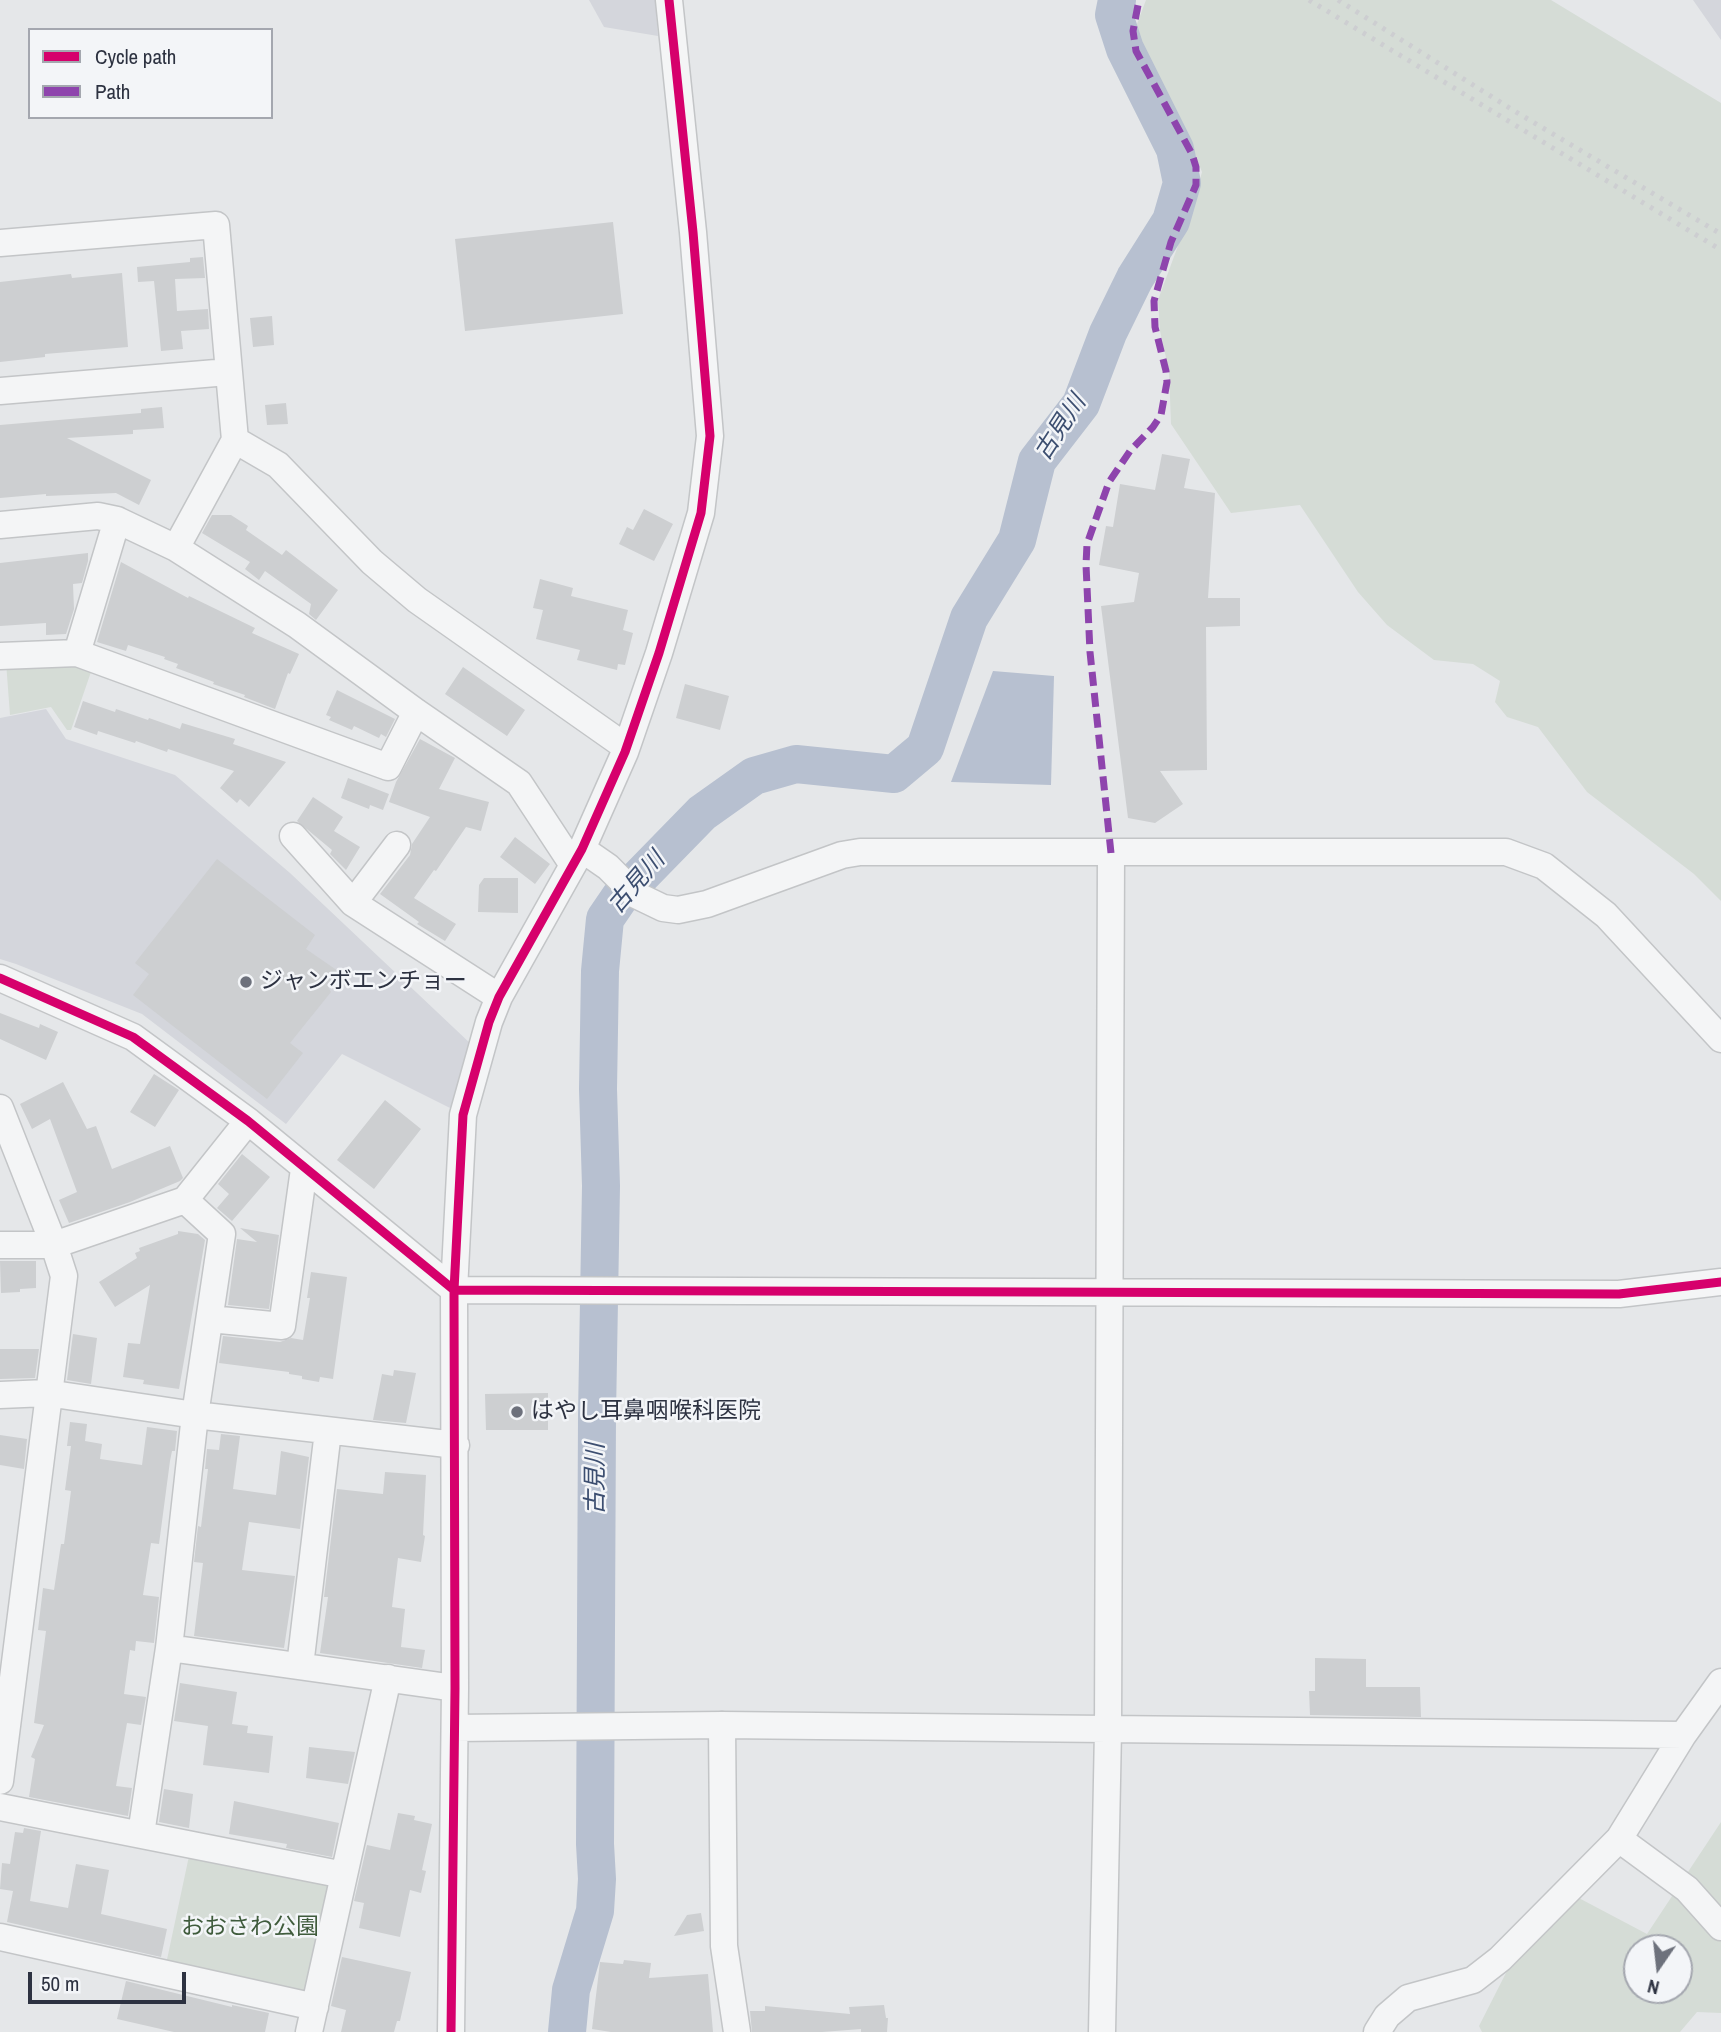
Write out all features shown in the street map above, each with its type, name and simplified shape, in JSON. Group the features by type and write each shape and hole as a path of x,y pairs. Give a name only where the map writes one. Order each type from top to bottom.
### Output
{"street":[{"path":"451,2032 456,1445 453,1290 463,1115 489,1022 499,997 578,857 626,747 659,653 701,513 710,436 693,232 669,0"},
{"path":"0,243 216,225 236,440 176,548"},
{"path":"0,391 228,372"},
{"path":"236,440 278,465 372,562 417,600 626,747"},
{"path":"0,526 98,516 117,520 176,548 297,625 415,712 519,783 578,857 618,876 636,895 663,908 694,908 842,855 860,852 1506,852 1544,866 1606,915 1721,1039"},
{"path":"77,653 117,520"},
{"path":"0,656 77,653 388,767 415,712"},
{"path":"293,836 354,904 499,997"},
{"path":"354,904 397,845"},
{"path":"1101,2032 1108,1730 1111,853"},
{"path":"0,978 133,1037 248,1121 453,1290 1619,1294 1719,1276"},
{"path":"0,1108 64,1276 47,1393 0,1781"},
{"path":"0,1245 54,1245 185,1200 248,1121"},
{"path":"210,1319 282,1326 304,1169"},
{"path":"141,1834 169,1648 195,1415 222,1234 185,1200"},
{"path":"0,1395 47,1393 195,1415 456,1445"},
{"path":"300,1666 328,1431"},
{"path":"169,1648 455,1688"},
{"path":"0,1937 312,2020 388,1678"},
{"path":"1377,2032 1387,2016 1408,1998 1473,1980 1500,1959 1619,1839 1684,1735 1721,1682"},
{"path":"722,1725 723,1946 737,2032"},
{"path":"455,1728 722,1725 1684,1735"},
{"path":"0,1807 344,1875"},
{"path":"1619,1839 1687,1889 1721,1927"}],"shaded area":[{"path":"589,0 655,0 658,36 604,27"},
{"path":"1693,0 1721,0 1721,40"},
{"path":"46,709 66,739 175,775 290,873 472,1045 454,1110 342,1054 286,1124 142,1014 0,959 0,718"}],"green space":[{"path":"1146,0 1551,0 1721,103 1721,901 1694,874 1587,792 1538,727 1507,717 1495,702 1500,681 1473,664 1434,660 1387,625 1358,592 1300,505 1231,513 1171,424 1169,371 1160,331 1158,300 1193,205 1202,172 1182,122 1142,56 1137,24"},
{"path":"58,657 92,669 71,730 67,730 51,707 10,715 6,662"},
{"path":"1721,1822 1721,2013 1697,2012 1680,2032 1482,2032 1479,2026 1509,1967 1575,1896 1647,1934"},
{"name":"おおさわ公園","path":"189,1856 334,1887 311,2000 165,1969"}],"water":[{"path":"993,671 1054,676 1051,785 951,782"}],"building":[{"path":"613,222 623,314 465,331 455,239"},
{"path":"203,257 205,278 175,279 177,311 208,309 209,329 181,331 183,349 161,351 154,281 138,282 137,267 190,262 190,258"},
{"path":"122,273 128,347 45,354 45,357 0,362 0,282 71,274 72,278"},
{"path":"272,316 274,345 253,347 250,318"},
{"path":"286,403 288,424 267,425 265,405"},
{"path":"162,407 164,428 133,430 133,434 67,438 151,480 139,505 116,493 0,498 0,425 141,413 141,409"},
{"path":"1162,454 1190,459 1184,488 1215,493 1208,598 1240,598 1240,626 1206,627 1207,770 1160,771 1183,804 1155,823 1128,818 1101,606 1134,602 1139,573 1099,565 1106,526 1113,527 1120,484 1155,490"},
{"path":"644,509 673,524 654,561 619,544 627,527 633,530"},
{"path":"212,515 231,515 248,526 246,530 282,555 286,550 338,590 316,620 309,614 311,604 265,571 259,580 245,569 250,562 202,533"},
{"path":"88,553 82,583 73,584 74,609 66,634 46,635 46,623 0,626 0,563"},
{"path":"121,562 188,598 189,596 255,628 252,633 299,654 290,674 288,673 275,709 176,668 178,664 164,659 165,657 128,645 126,651 97,642"},
{"path":"540,579 573,588 571,596 628,610 623,630 633,633 625,665 618,664 617,670 577,660 580,650 536,639 543,610 533,608"},
{"path":"463,667 525,710 507,736 445,694"},
{"path":"685,684 729,696 720,730 676,718"},
{"path":"337,690 395,719 386,737 381,734 379,738 354,726 352,730 329,720 331,717 326,715"},
{"path":"83,701 180,729 182,723 235,739 233,744 286,762 249,807 240,799 237,803 220,788 234,771 168,749 167,752 136,741 135,743 98,731 97,735 74,727"},
{"path":"420,739 455,758 439,789 489,802 481,831 466,827 414,898 456,924 445,941 417,924 419,922 380,894 410,855 412,844 430,817 389,802 396,782"},
{"path":"348,778 389,794 383,810 370,805 369,809 341,798"},
{"path":"313,797 343,817 334,831 360,847 346,870 330,854 332,850 297,821"},
{"path":"515,837 550,864 535,884 500,857"},
{"path":"217,859 315,935 306,949 338,971 327,985 331,992 290,1043 303,1053 267,1099 133,995 149,974 135,963"},
{"path":"484,878 518,878 518,913 478,912 479,885"},
{"path":"0,1013 39,1028 40,1024 58,1032 46,1060 0,1039"},
{"path":"154,1074 179,1090 155,1127 130,1112"},
{"path":"63,1082 87,1129 96,1126 112,1169 170,1146 183,1178 130,1202 69,1223 59,1200 77,1192 50,1119 32,1129 20,1104"},
{"path":"385,1100 421,1129 374,1189 337,1160"},
{"path":"242,1154 270,1177 232,1221 217,1208 229,1194 218,1184"},
{"path":"240,1228 279,1235 269,1309 228,1305 237,1239 257,1242"},
{"path":"178,1231 198,1234 205,1240 179,1389 143,1384 144,1380 123,1377 128,1343 140,1344 150,1285 115,1307 99,1282 137,1258 135,1253 140,1251 139,1248 178,1234"},
{"path":"0,1261 36,1261 36,1288 1,1293"},
{"path":"311,1272 347,1277 333,1379 320,1377 319,1382 302,1379 302,1376 289,1372 219,1363 223,1336 280,1342 291,1338 303,1340"},
{"path":"73,1334 97,1338 91,1384 67,1380"},
{"path":"0,1349 39,1349 35,1378 0,1379"},
{"path":"394,1370 416,1373 406,1423 373,1420 382,1374 393,1376"},
{"name":"はやし耳鼻咽喉科医院","path":"548,1393 548,1430 486,1430 485,1394"},
{"path":"70,1422 87,1424 85,1441 102,1444 100,1459 142,1465 147,1427 177,1431 175,1451 172,1451 170,1461 159,1544 151,1543 143,1595 159,1597 154,1643 136,1641 135,1651 130,1650 124,1694 146,1697 141,1725 127,1723 116,1786 132,1788 128,1816 29,1797 35,1759 31,1757 44,1725 34,1723 46,1631 38,1630 43,1588 54,1590 61,1544 64,1544 71,1491 65,1490 71,1446 67,1446"},
{"path":"221,1434 240,1436 233,1489 276,1495 281,1451 309,1457 300,1529 249,1522 242,1570 295,1576 284,1648 194,1636 203,1563 194,1562 208,1469 205,1469 207,1449 219,1450"},
{"path":"0,1435 27,1439 24,1469 0,1465"},
{"path":"385,1472 426,1475 425,1536 421,1562 398,1558 392,1607 405,1609 401,1647 425,1650 422,1668 320,1653 328,1597 324,1597 337,1489 383,1494"},
{"path":"1315,1658 1366,1659 1366,1687 1420,1687 1421,1717 1310,1715 1309,1691 1315,1691"},
{"path":"180,1683 237,1692 232,1724 248,1726 247,1733 273,1736 269,1773 203,1765 208,1726 174,1721"},
{"path":"309,1747 355,1752 348,1784 306,1778"},
{"path":"164,1789 193,1794 189,1828 159,1822"},
{"path":"234,1801 339,1823 332,1857 286,1848 287,1844 229,1834"},
{"path":"398,1813 415,1816 414,1820 432,1824 422,1870 426,1871 421,1893 410,1890 400,1937 359,1928 364,1903 354,1901 367,1845 390,1850"},
{"path":"24,1828 41,1831 30,1901 68,1908 76,1864 109,1870 101,1914 167,1929 161,1957 7,1922 13,1891 0,1889 2,1863 10,1864 15,1832 23,1833"},
{"path":"701,1913 704,1931 674,1936 687,1915"},
{"path":"342,1957 411,1972 400,2021 397,2021 394,2032 341,2032 346,2010 331,2006"},
{"path":"624,1960 651,1963 649,1978 708,1974 713,2032 611,2032 592,2029 600,1962 623,1964"},
{"path":"126,1981 232,2007 269,2013 265,2032 174,2032 117,2019"},
{"path":"884,2005 888,2018 887,2032 861,2032 861,2029 752,2032 750,2011 765,2011 765,2006 850,2014 849,2007"}],"waterway":[{"name":"古見川","path":"567,2032 571,1990 595,1911 597,1879 597,1415 601,1186 598,1089 600,971 605,919 620,897 702,813 754,776 796,764 894,774 925,748 969,618 1017,540 1037,461 1081,404 1108,333 1135,278 1171,221 1182,183 1175,149 1125,49 1114,15 1117,0"}],"railway":[{"path":"1309,0 1721,250"},
{"path":"1338,0 1516,112 1721,234"}],"marked path":[{"path":"1111,853 1090,652 1087,544 1109,482 1130,451 1161,415 1167,382 1155,327 1154,301 1171,242 1196,185 1196,167 1192,154 1136,51 1133,31 1139,0"}],"cycle path":[{"path":"451,2032 455,1688 454,1290 463,1115 489,1022 499,997 582,849 625,752 659,653 701,513 710,436 693,232 669,0"},
{"path":"0,978 133,1037 248,1121 454,1290 1619,1294 1721,1282"}],"place":[{"name":"ジャンボエンチョー","path":"246,982"},
{"name":"はやし耳鼻咽喉科医院","path":"517,1412"}]}
